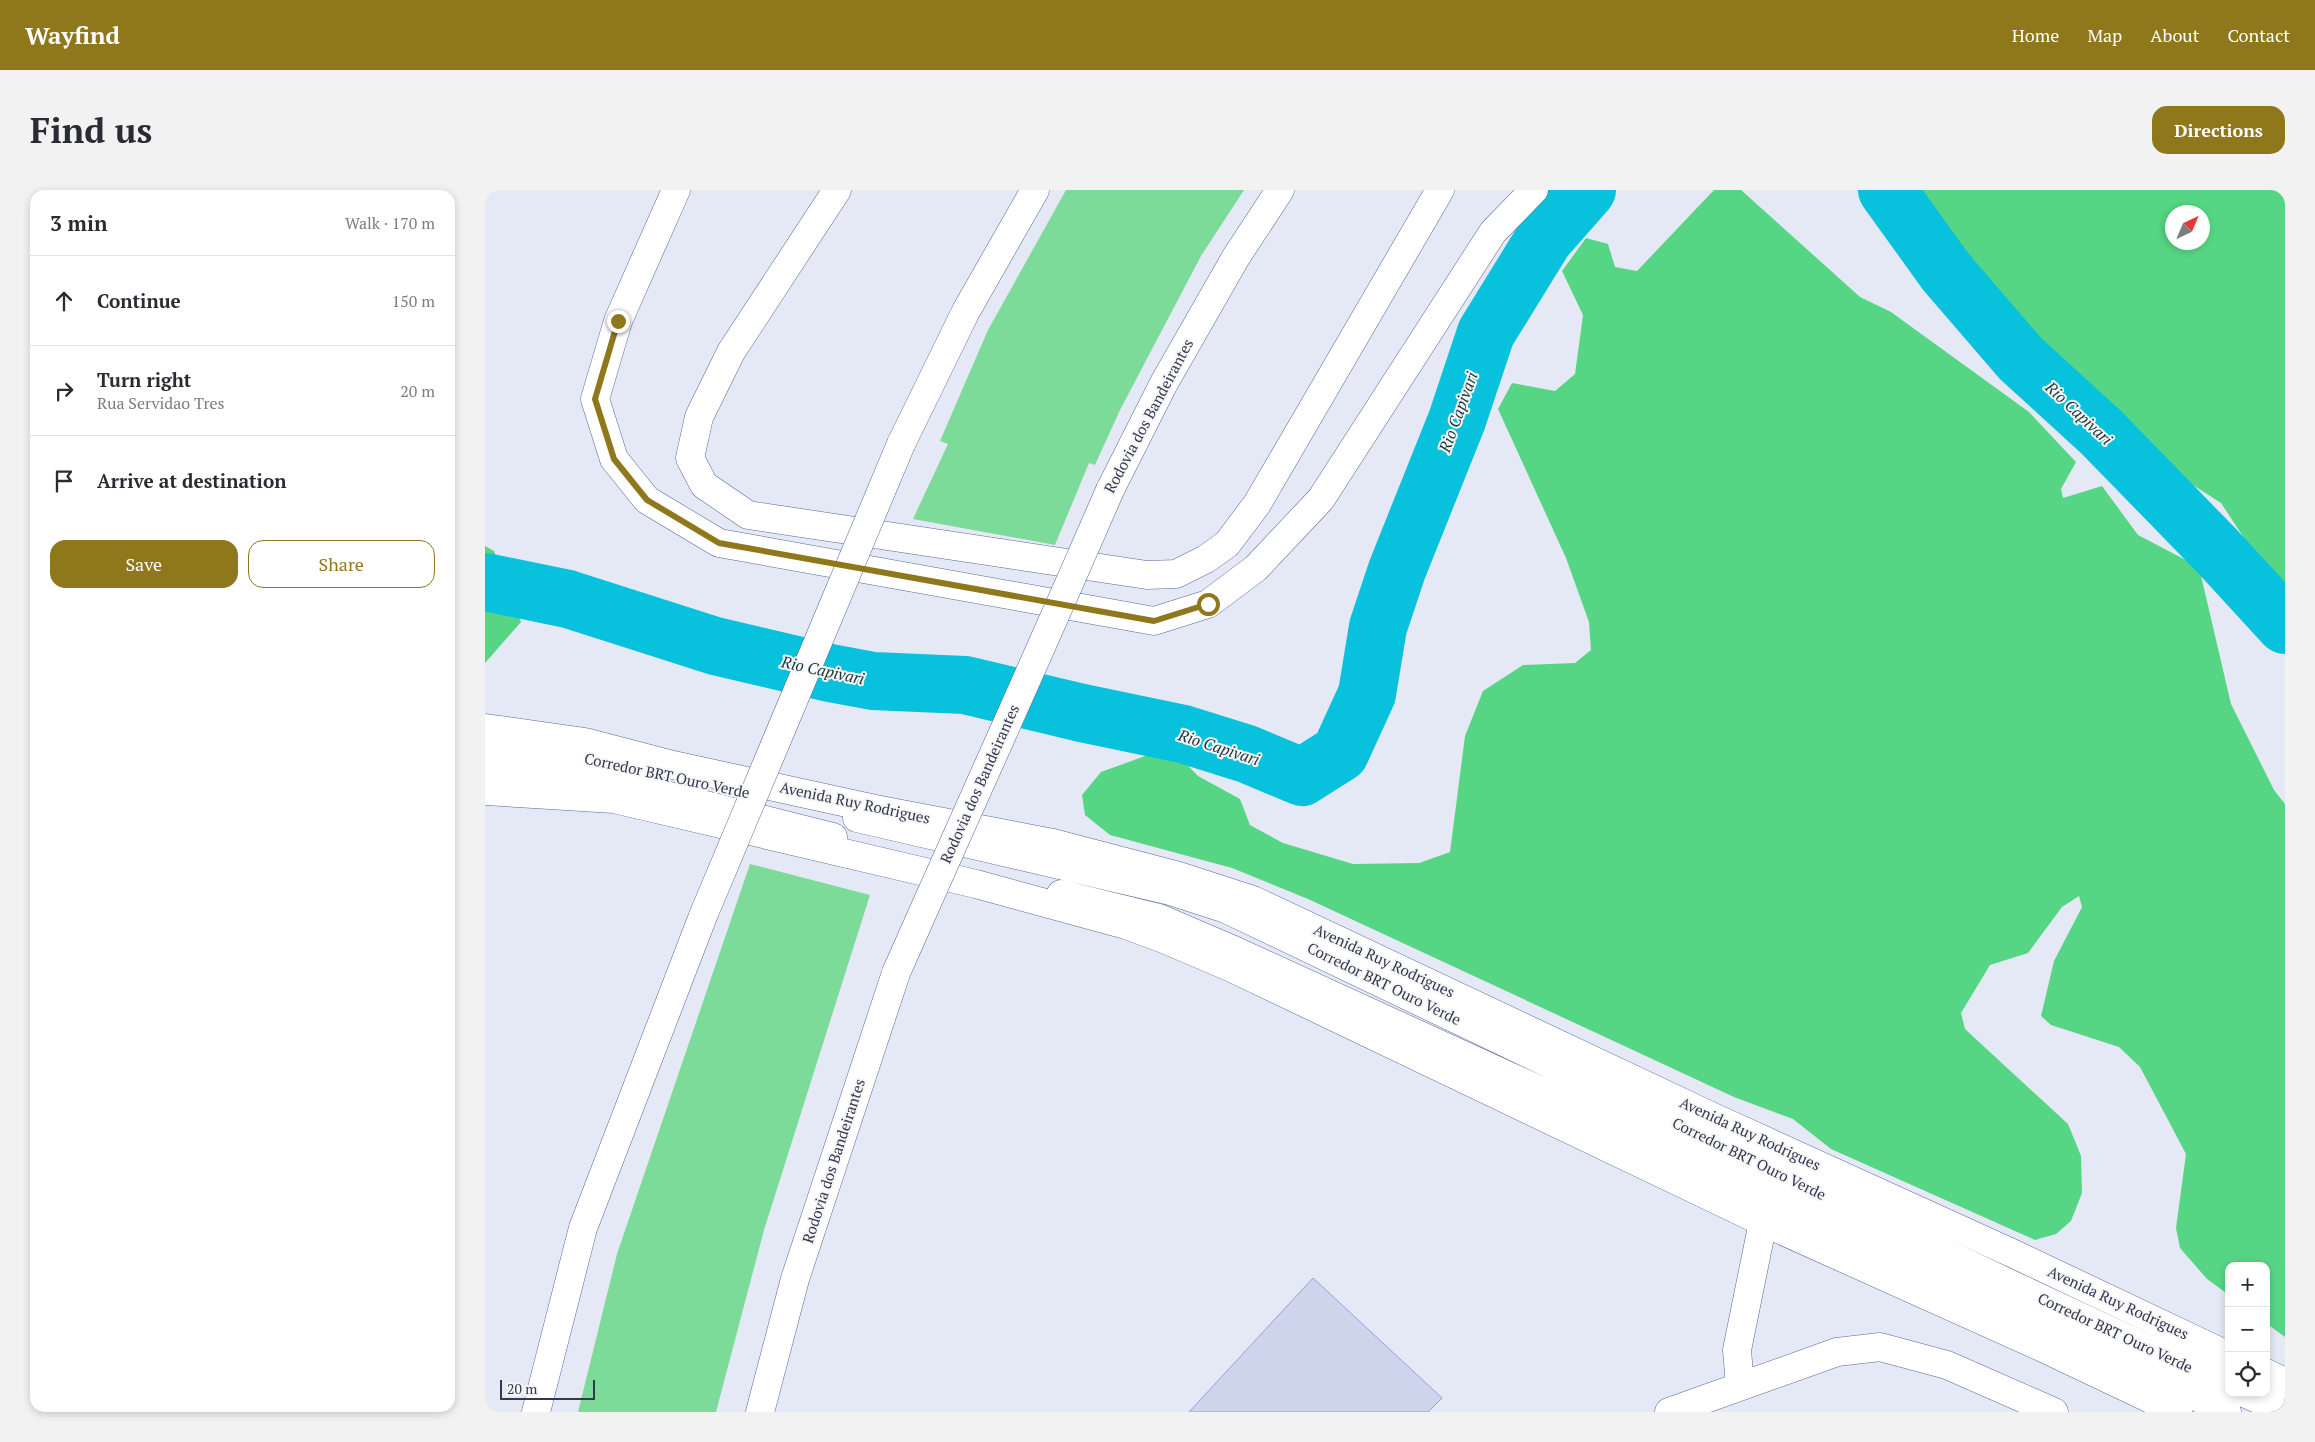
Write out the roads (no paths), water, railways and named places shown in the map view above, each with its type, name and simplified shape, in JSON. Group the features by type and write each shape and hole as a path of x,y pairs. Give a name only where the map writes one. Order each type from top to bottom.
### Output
{"main road":[{"path":"676,190 618,321 595,399 614,459 647,500 719,543 1154,621 1208,604 1256,568 1321,499 1493,232 1534,190"},
{"path":"837,190 731,352 699,417 690,458 704,485 748,515 1147,575 1176,574 1207,560 1227,544 1257,504 1440,190"},
{"path":"536,1412 583,1228 703,916 901,444 966,311 1035,190"},
{"name":"Rodovia dos Bandeirantes","path":"760,1412 795,1279 896,974 1110,490 1169,374 1236,257 1280,190"},
{"name":"Avenida Ruy Rodrigues","path":"485,728 585,742 673,764 875,809 1053,843 1179,876 1253,900 1713,1117 2014,1254 2225,1354"},
{"name":"Corredor BRT Ouro Verde","path":"485,741 617,763 1167,890 1226,909 1997,1278 2225,1384"},
{"name":"Corredor BRT Ouro Verde","path":"485,763 618,783 1159,918 1238,952 2015,1307 2227,1412"},
{"path":"485,791 614,799 976,884 1125,925 1164,939 1233,968 1763,1222 2041,1347 2178,1412"},
{"path":"1740,1386 1737,1350 1763,1222"},
{"path":"1669,1412 1837,1352 1879,1347 1947,1365 2053,1412"},
{"path":"2270,1376 2285,1382"},
{"path":"2253,1397 2285,1411"}],"waterway":[{"name":"Rio Capivari","path":"485,582 568,599 715,646 830,673 873,681 965,685 1082,713 1183,734 1247,754 1302,777 1340,753 1367,694 1378,627 1397,570 1457,420 1486,333 1544,239 1587,190"},
{"name":"Rio Capivari","path":"1887,190 1946,272 2021,359 2101,432 2218,552 2285,625"}]}
